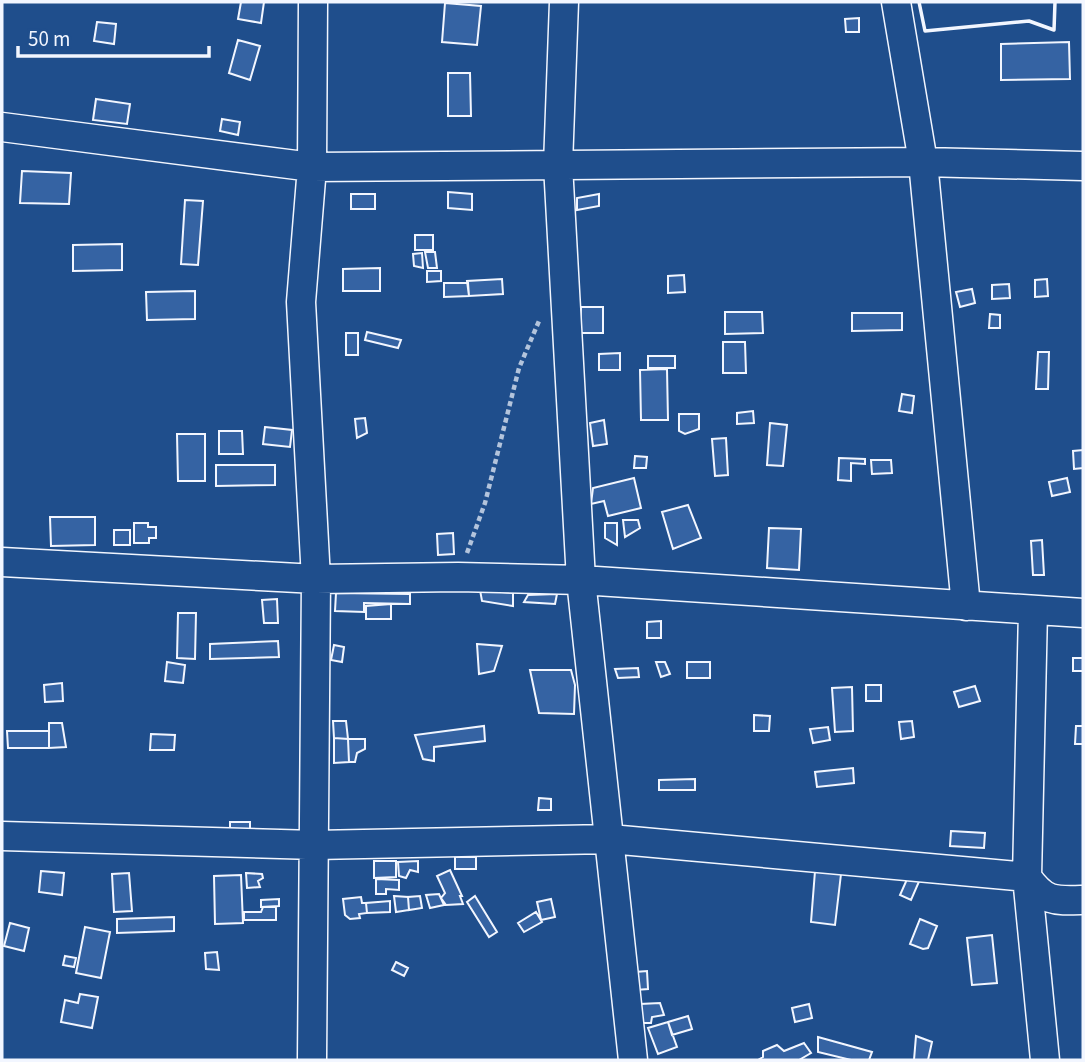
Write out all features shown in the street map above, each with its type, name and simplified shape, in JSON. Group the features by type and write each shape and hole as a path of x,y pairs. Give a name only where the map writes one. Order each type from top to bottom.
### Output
{"street":[{"path":"312,1060 316,579 301,302 312,167 313,2"},
{"path":"564,2 558,165 581,580 633,1060"},
{"path":"896,2 923,162 966,606"},
{"path":"2,127 312,167 923,162 1083,166"},
{"path":"2,562 316,579 458,577 581,580 1083,613"},
{"path":"1033,610 1027,877 1045,1060"},
{"path":"2,836 315,845 610,838 1027,877"},
{"path":"1027,877 1038,893 1054,901 1083,900"}],"path":[{"path":"458,577 485,503 519,368 544,310"}],"building":[{"path":"241,2 264,2 261,23 238,19"},
{"path":"445,3 481,6 477,45 442,42"},
{"path":"859,18 859,32 846,32 845,19"},
{"path":"97,22 116,24 114,44 94,41"},
{"path":"238,40 260,46 250,80 229,73"},
{"path":"1069,42 1070,79 1001,80 1001,44"},
{"path":"448,73 470,73 471,116 448,116"},
{"path":"96,99 130,104 127,124 93,120"},
{"path":"222,119 240,122 238,135 220,131"},
{"path":"22,171 71,173 69,204 20,203"},
{"path":"448,192 472,194 472,210 448,208"},
{"path":"351,194 375,194 375,209 351,209"},
{"path":"599,194 599,206 577,210 577,198"},
{"path":"185,200 203,201 198,265 181,264"},
{"path":"415,235 433,235 433,250 415,250"},
{"path":"122,244 122,270 73,271 73,245"},
{"path":"425,252 435,252 437,268 428,268"},
{"path":"422,253 423,268 414,266 413,254"},
{"path":"380,268 380,291 343,291 343,269"},
{"path":"427,271 441,271 441,281 427,282"},
{"path":"684,275 685,292 668,293 668,276"},
{"path":"502,279 503,294 469,296 467,281"},
{"path":"1047,279 1048,296 1035,297 1035,280"},
{"path":"444,283 468,283 469,296 444,297"},
{"path":"1009,284 1010,298 992,299 992,285"},
{"path":"972,289 975,303 960,307 956,292"},
{"path":"195,291 195,319 147,320 146,292"},
{"path":"581,307 603,307 603,333 580,333"},
{"path":"725,312 762,312 763,333 725,334"},
{"path":"852,313 902,313 902,330 852,331"},
{"path":"990,314 1000,315 1000,328 989,328"},
{"path":"367,332 401,340 398,348 365,340"},
{"path":"346,333 358,333 358,355 346,355"},
{"path":"723,342 745,342 746,373 723,373"},
{"path":"1038,352 1049,352 1048,389 1036,389"},
{"path":"620,353 620,370 599,370 599,354"},
{"path":"648,356 675,356 675,368 648,368"},
{"path":"667,369 668,420 641,420 640,370"},
{"path":"902,394 914,396 912,413 899,411"},
{"path":"753,411 754,423 737,424 737,413"},
{"path":"679,414 699,414 699,429 685,434 679,431"},
{"path":"365,418 367,433 357,438 355,419"},
{"path":"604,420 607,444 593,446 590,423"},
{"path":"770,423 787,425 783,466 767,465"},
{"path":"265,427 292,430 290,447 263,444"},
{"path":"219,431 242,431 243,454 219,454"},
{"path":"177,434 205,434 205,481 178,481"},
{"path":"726,438 728,475 715,476 712,439"},
{"path":"1083,450 1083,468 1074,469 1073,451"},
{"path":"635,456 647,457 646,468 634,468"},
{"path":"839,458 865,459 865,464 851,463 851,481 838,480"},
{"path":"871,460 891,460 892,473 872,474"},
{"path":"216,465 275,465 275,485 216,486"},
{"path":"634,478 641,508 608,516 604,501 591,504 593,488"},
{"path":"1067,478 1070,492 1052,496 1049,482"},
{"path":"688,505 701,538 673,549 662,512"},
{"path":"50,517 95,517 95,545 51,546"},
{"path":"623,520 638,520 640,528 625,537"},
{"path":"134,523 148,523 148,527 156,527 156,538 149,538 149,543 134,543"},
{"path":"605,523 617,523 617,545 605,538"},
{"path":"769,528 801,529 799,570 767,568"},
{"path":"114,530 130,530 130,545 114,545"},
{"path":"453,533 454,554 438,555 437,534"},
{"path":"1042,540 1044,575 1033,575 1031,541"},
{"path":"480,590 513,593 513,606 482,601"},
{"path":"336,593 410,594 410,604 364,603 364,612 335,611"},
{"path":"557,594 555,604 524,602 528,595"},
{"path":"277,599 278,623 264,623 262,600"},
{"path":"391,604 391,619 366,619 366,606"},
{"path":"178,613 196,613 195,659 177,658"},
{"path":"661,621 661,638 647,638 647,622"},
{"path":"278,641 279,657 210,659 210,644"},
{"path":"477,644 502,646 494,671 479,674"},
{"path":"334,645 344,647 342,662 331,660"},
{"path":"1073,658 1083,658 1083,671 1073,671"},
{"path":"167,662 185,665 183,683 165,681"},
{"path":"656,662 665,662 670,674 661,677"},
{"path":"687,662 710,662 710,678 687,678"},
{"path":"638,668 639,677 618,678 615,669"},
{"path":"530,670 571,670 575,685 574,714 539,713"},
{"path":"62,683 63,701 45,702 44,685"},
{"path":"866,685 881,685 881,701 866,701"},
{"path":"975,686 980,701 959,707 954,692"},
{"path":"852,687 853,731 835,732 832,688"},
{"path":"754,715 770,716 769,731 754,731"},
{"path":"333,721 346,721 348,739 334,738"},
{"path":"912,721 914,737 901,739 899,722"},
{"path":"49,723 62,723 66,747 49,748"},
{"path":"484,726 485,741 434,747 434,761 423,759 415,735"},
{"path":"1076,726 1083,726 1083,744 1075,744"},
{"path":"828,727 830,740 813,743 810,729"},
{"path":"7,731 49,731 49,748 8,748"},
{"path":"151,734 175,735 174,750 150,750"},
{"path":"334,738 348,739 349,762 334,763"},
{"path":"348,739 365,739 365,749 357,753 355,762 349,762"},
{"path":"853,768 854,783 817,787 815,772"},
{"path":"695,779 695,790 659,790 659,780"},
{"path":"539,798 551,799 551,810 538,810"},
{"path":"230,822 250,822 250,836 230,835"},
{"path":"951,831 985,833 984,848 950,846"},
{"path":"455,857 476,857 476,869 455,869"},
{"path":"374,861 396,861 396,877 374,878"},
{"path":"418,861 418,872 410,870 406,878 399,876 398,862"},
{"path":"450,870 463,904 446,905 441,898 445,893 437,876"},
{"path":"41,871 64,873 62,895 39,892"},
{"path":"815,871 841,874 835,925 811,922"},
{"path":"129,873 132,911 114,912 112,874"},
{"path":"246,873 262,874 263,878 258,881 260,887 247,888"},
{"path":"241,875 243,923 215,924 214,876"},
{"path":"908,877 921,877 911,900 900,895"},
{"path":"376,879 399,880 399,890 386,889 386,894 376,894"},
{"path":"439,894 444,905 430,908 426,895"},
{"path":"394,896 408,897 409,910 396,912"},
{"path":"420,896 422,908 409,910 408,897"},
{"path":"475,896 497,932 489,937 467,902"},
{"path":"361,897 362,903 366,903 367,913 359,914 360,918 350,919 345,915 343,899"},
{"path":"279,899 279,906 261,907 261,900"},
{"path":"551,899 555,917 541,920 537,902"},
{"path":"390,901 390,912 367,913 366,903"},
{"path":"263,907 276,907 276,920 244,920 244,912 261,912"},
{"path":"536,912 542,922 524,932 518,923"},
{"path":"174,917 174,931 117,933 117,919"},
{"path":"920,919 937,926 928,948 923,949 910,944"},
{"path":"10,923 29,928 24,951 4,946"},
{"path":"85,927 110,932 101,978 76,973"},
{"path":"992,935 997,983 972,985 967,938"},
{"path":"217,952 219,970 206,969 205,953"},
{"path":"65,956 76,958 74,967 63,965"},
{"path":"396,962 408,968 404,976 392,970"},
{"path":"647,971 648,989 636,990 635,972"},
{"path":"80,994 98,997 92,1028 61,1022 65,1000 78,1003"},
{"path":"660,1003 664,1015 652,1017 651,1023 640,1023 640,1004"},
{"path":"809,1004 812,1018 795,1022 792,1008"},
{"path":"688,1016 692,1029 672,1035 668,1022"},
{"path":"668,1022 677,1047 658,1054 648,1028"},
{"path":"916,1036 932,1042 928,1060 914,1060"},
{"path":"818,1037 872,1052 869,1060 851,1060 818,1052"},
{"path":"804,1043 811,1053 799,1060 758,1060 763,1057 763,1051 777,1045 784,1051"}],"wall":[{"path":"919,2 925,31 1029,21 1054,30 1055,2"}]}
